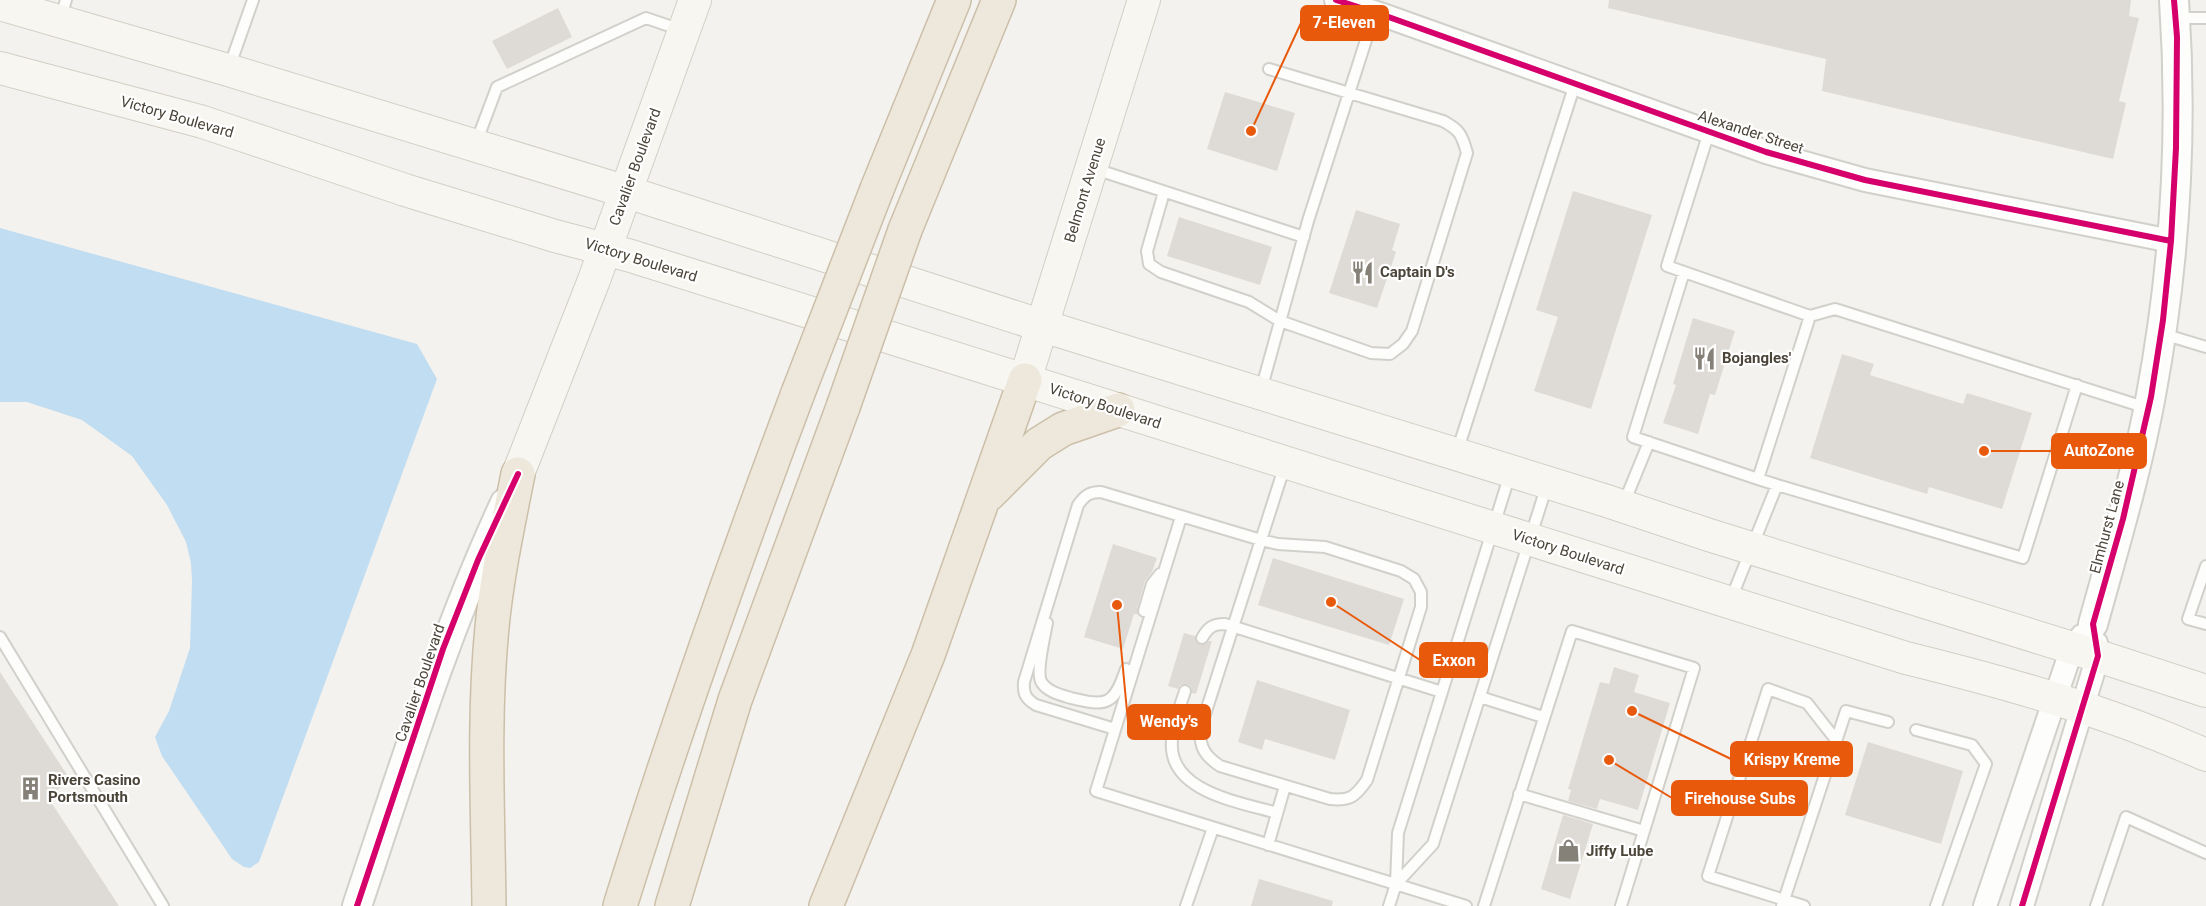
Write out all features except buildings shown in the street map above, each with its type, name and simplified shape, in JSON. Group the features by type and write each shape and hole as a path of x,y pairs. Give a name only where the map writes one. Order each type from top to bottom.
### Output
{"highway":[{"path":"620,906 662,772 759,496 877,189 954,0"},
{"path":"672,906 735,700 843,407 905,230 999,0"},
{"path":"826,906 928,655 1025,380"},
{"path":"982,502 1039,444 1063,429 1118,410"},
{"path":"489,906 487,710 492,627 502,550 518,474"}],"main road":[{"name":"Cavalier Boulevard","path":"518,474 627,192 695,0"},
{"name":"Belmont Avenue","path":"1025,380 1144,0"},
{"path":"4,3 63,10 228,70 627,192 1043,326 1548,482 2206,691"},
{"name":"Victory Boulevard","path":"0,68 202,122 405,190 605,249 1906,658 1995,680 2069,703 2206,754"}],"street":[{"name":"Alexander Street","path":"1336,0 1766,152 1865,180 2171,241"},
{"name":"Elmhurst Lane","path":"2022,906 2069,703 2123,519 2148,408 2161,333 2171,241 2176,148 2175,9"},
{"name":"Cavalier Boulevard","path":"357,906 443,649 478,560 518,474"},
{"name":"Elmhurst Lane","path":"1985,906 2069,703"}],"lane":[{"path":"228,70 253,0"},
{"path":"2175,9 2206,18"},
{"path":"1260,393 1304,237 1375,12"},
{"path":"475,147 498,87 646,18 684,31"},
{"path":"1164,192 1148,251 1149,264 1161,272 1249,302 1280,321 1371,353 1390,354 1403,344 1412,331 1467,153 1464,139 1457,129 1443,121 1269,69"},
{"path":"1456,454 1575,84"},
{"path":"1709,132 1667,266 1810,316 1835,309 2148,408"},
{"path":"1091,168 1304,237"},
{"path":"1684,272 1633,436 1777,485 2024,558 2077,386"},
{"path":"1758,479 1810,316"},
{"path":"2161,333 2206,347"},
{"path":"1623,506 1649,442"},
{"path":"1115,729 1036,705 1028,700 1023,692 1024,682 1078,505 1092,492 1101,492 1261,540 1278,544 1325,547 1401,571 1414,579 1421,592 1421,607 1367,780 1358,793 1345,800 1330,799 1220,766 1207,758 1200,744 1200,730 1261,540 1286,463"},
{"path":"1389,906 1396,884 1398,833 1511,471"},
{"path":"1396,884 1433,844 1548,482"},
{"path":"1730,603 1777,485"},
{"path":"1181,517 1096,791 1466,906"},
{"path":"2206,566 2188,619 2206,624"},
{"path":"1053,587 1039,674 1042,683 1055,693 1094,704 1107,701 1118,692 1152,584 1165,568"},
{"path":"1202,638 1207,628 1216,624 1233,627 1442,692"},
{"path":"1484,906 1572,631 1694,669 1621,906"},
{"path":"0,637 163,906"},
{"path":"1804,906 1783,903 1708,876 1768,689 1807,704 1836,740"},
{"path":"1185,691 1171,743 1174,759 1181,773 1193,785 1208,792 1277,813"},
{"path":"1480,697 1543,717"},
{"path":"1783,903 1845,711 1888,722"},
{"path":"1916,730 1972,745 1986,764 1936,906"},
{"path":"1268,845 1285,786"},
{"path":"1519,794 1644,831"},
{"path":"2096,906 2126,817 2206,853"},
{"path":"1186,906 1214,828"}],"water":[{"path":"0,228 417,344 437,379 259,862 250,868 232,859 162,756 155,737 169,711 190,648 191,563 186,542 167,505 132,456 82,420 27,402 0,402"}],"cycle path":[{"path":"1336,0 1766,152 1865,180 2171,241"},
{"path":"2022,906 2098,656 2093,624 2123,519 2151,397 2163,320 2171,241 2176,148 2177,37 2174,0"},
{"path":"357,906 443,649 478,560 518,474"}],"place":[{"name":"7-Eleven","path":"1251,131"},
{"name":"Captain D's","path":"1362,272"},
{"name":"Bojangles'","path":"1704,358"},
{"name":"AutoZone","path":"1984,451"},
{"name":"Exxon","path":"1331,602"},
{"name":"Wendy's","path":"1117,605"},
{"name":"Krispy Kreme","path":"1632,711"},
{"name":"Firehouse Subs","path":"1609,760"},
{"name":"Rivers Casino Portsmouth","path":"30,789"},
{"name":"Jiffy Lube","path":"1568,851"}]}
